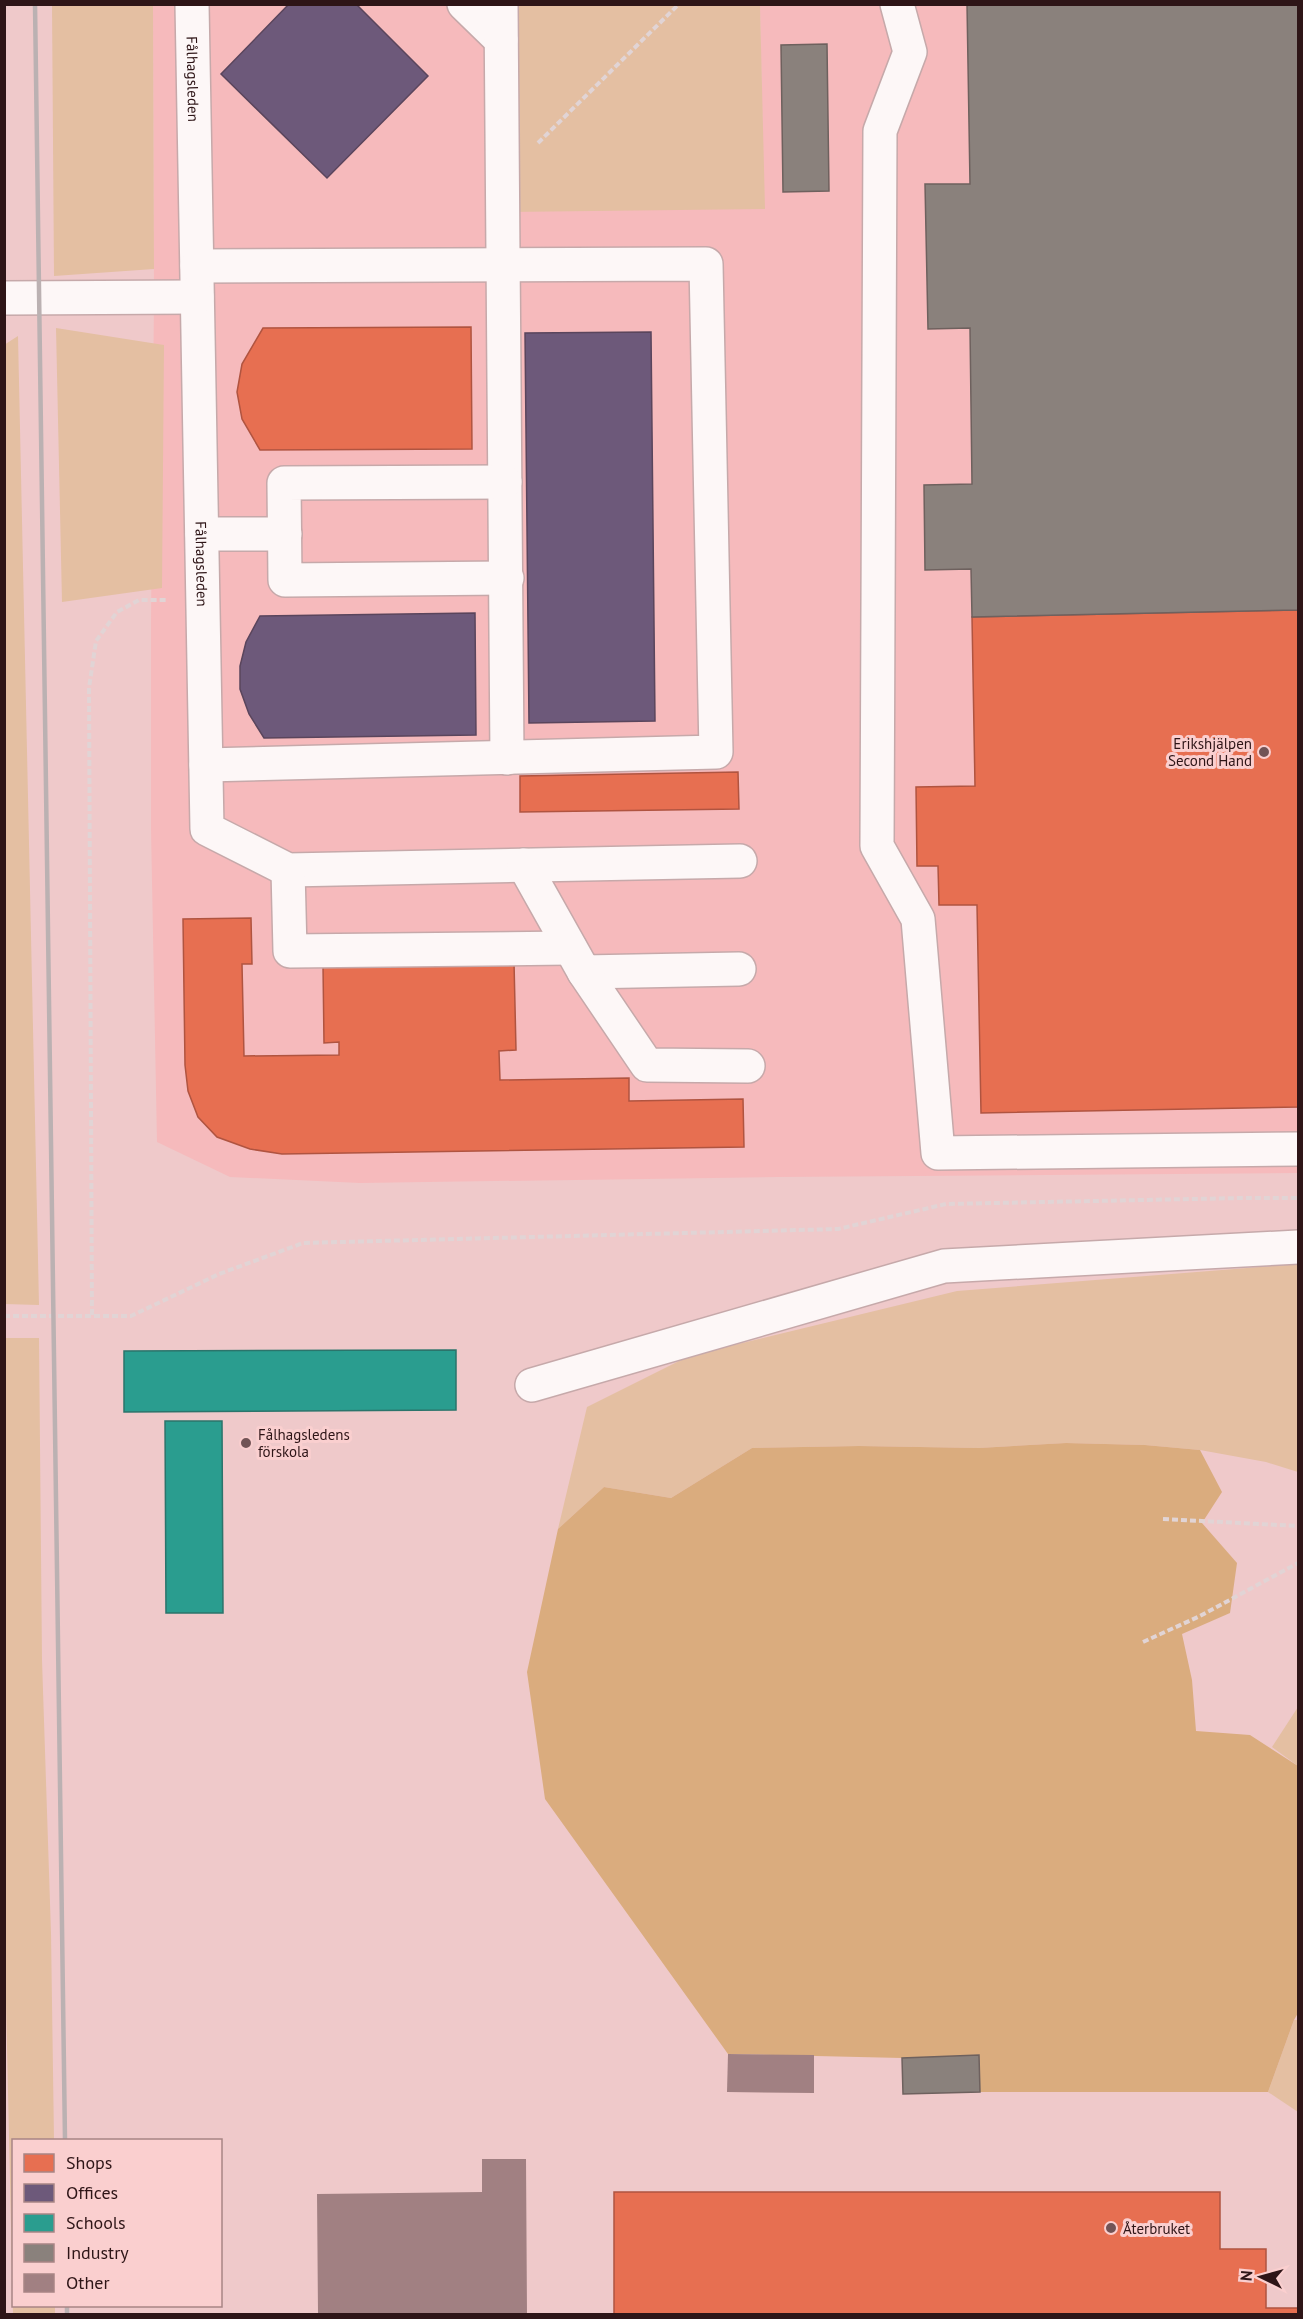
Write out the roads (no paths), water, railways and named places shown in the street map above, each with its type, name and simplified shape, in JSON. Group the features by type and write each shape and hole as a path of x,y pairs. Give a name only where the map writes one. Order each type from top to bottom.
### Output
{"street":[{"name":"Fålhagsleden","path":"192,4 207,828 288,870"},
{"path":"464,4 501,40"},
{"path":"501,4 507,758"},
{"path":"897,4 910,52 880,131 876,846 918,919 938,1153 1299,1149"},
{"path":"4,298 197,282 504,264 706,264 716,752 206,765"},
{"path":"505,482 284,483 285,580 507,578"},
{"path":"202,534 285,534"},
{"path":"739,969 577,960 290,951 288,870 740,861"},
{"path":"524,865 577,960 647,1065 748,1066"},
{"path":"532,1385 944,1266 1299,1247"}],"railway":[{"path":"35,4 65,2139"},
{"path":"67,2307 67,2314"}],"place":[{"name":"Erikshjälpen Second Hand","path":"1264,752"},
{"name":"Fålhagsledens förskola","path":"246,1443"},
{"name":"Återbruket","path":"1111,2228"}]}
